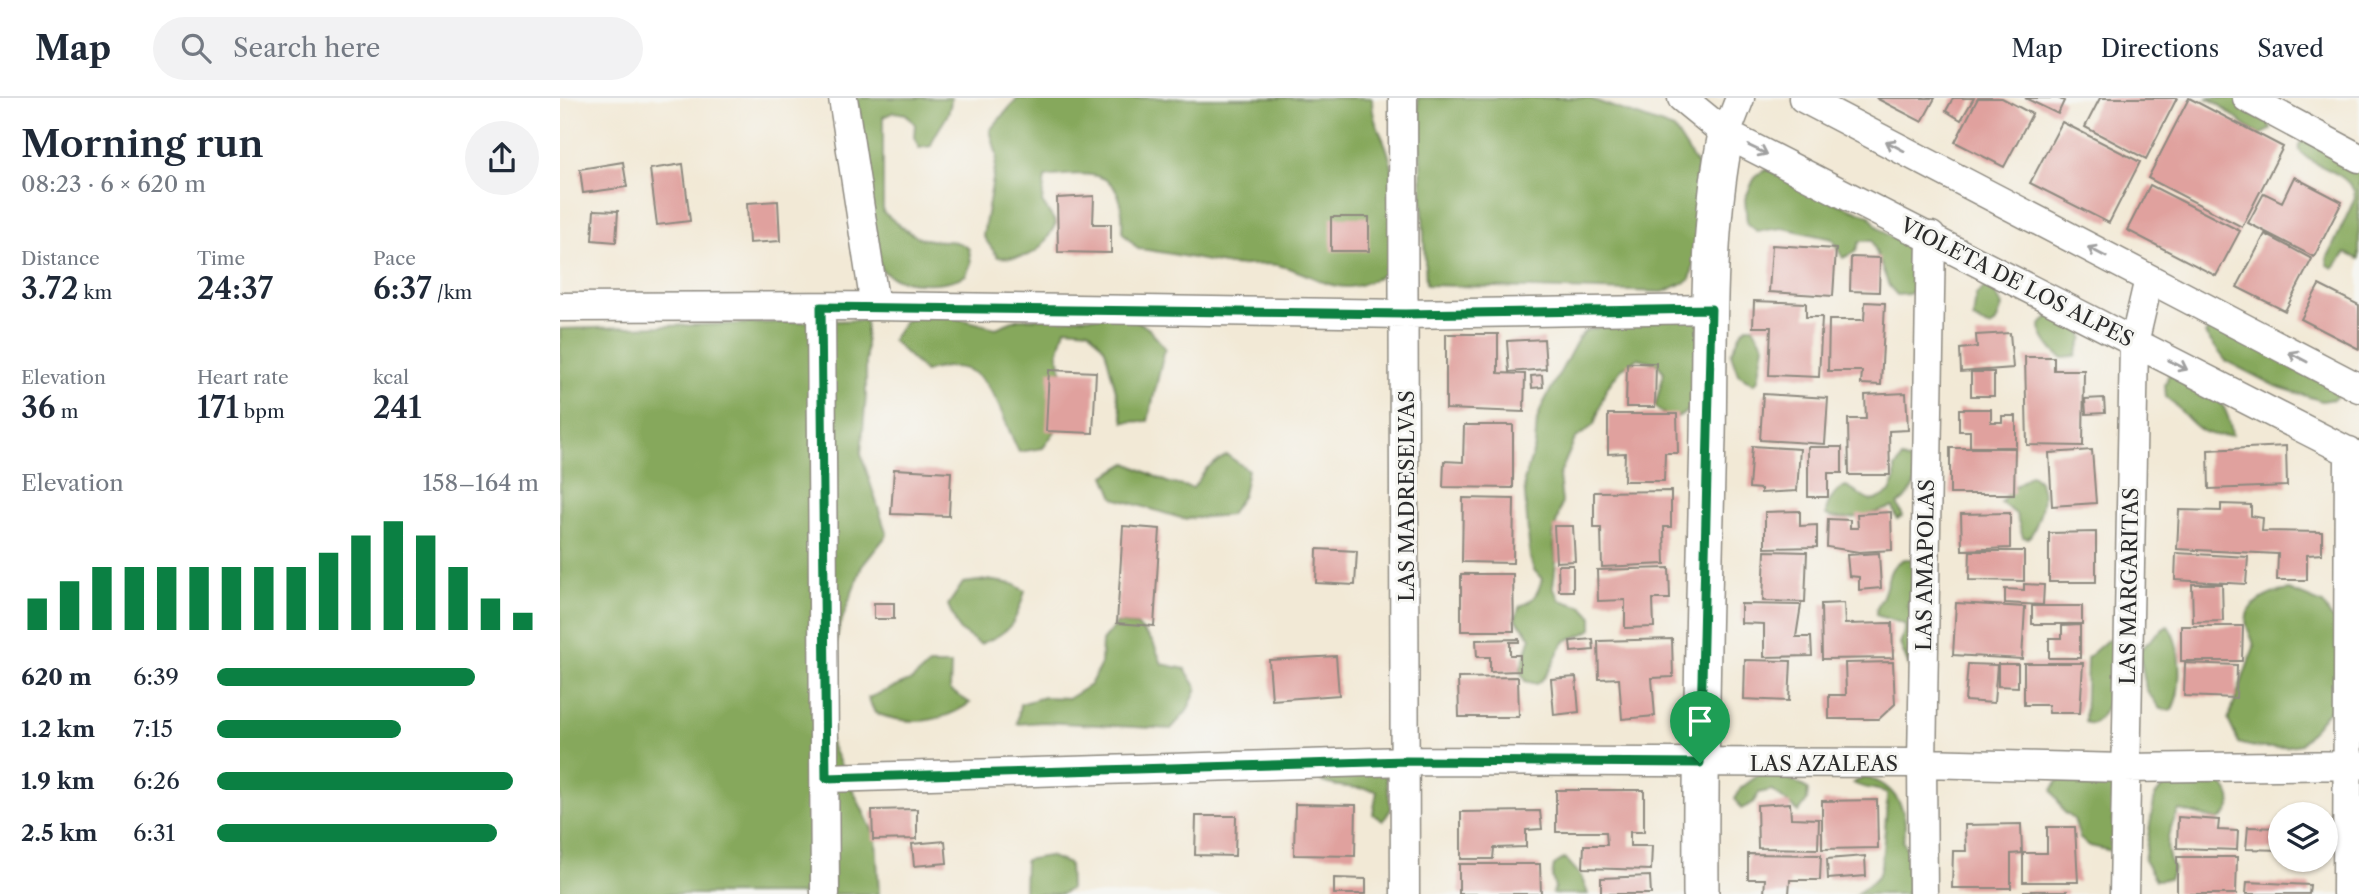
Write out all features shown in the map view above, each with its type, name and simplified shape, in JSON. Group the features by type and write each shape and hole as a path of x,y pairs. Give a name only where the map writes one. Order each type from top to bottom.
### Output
{"main road":[{"path":"1701,894 1700,763 1711,309 1718,174 1726,134"}],"street":[{"path":"843,98 875,306"},
{"name":"LAS MADRESELVAS","path":"1403,98 1405,894"},
{"name":"VIOLETA DE LOS ALPES","path":"1682,98 1726,134 1931,236 2134,343 2354,454"},
{"path":"1726,134 1740,98"},
{"path":"1803,98 2359,388"},
{"path":"2247,98 2359,158"},
{"name":"LAS AMAPOLAS","path":"1923,894 1922,763 1931,236"},
{"name":"LAS MARGARITAS","path":"2124,894 2124,768 2134,343 2149,279"},
{"path":"560,307 875,306 1405,314 1711,309"},
{"path":"821,307 825,894"},
{"path":"2347,894 2353,765 2354,454"},
{"name":"LAS AZALEAS","path":"826,778 1406,761 1922,763 2124,768 2353,765"}],"green space":[{"path":"856,98 951,98 949,112 931,146 919,148 914,137 915,124 906,114 894,112 883,117 883,212 916,236 928,240 952,241 969,249 971,263 966,275 946,282 921,283 897,279 880,268 866,182 868,156"},
{"path":"1018,98 1372,98 1374,116 1387,148 1395,184 1396,228 1389,271 1371,281 1343,287 1277,265 1229,265 1138,249 1122,232 1122,211 1113,185 1092,175 1079,174 1045,177 1042,202 1056,223 1040,248 1019,257 998,257 983,236 997,156 990,130"},
{"path":"1418,98 1588,98 1674,129 1697,165 1701,233 1690,280 1663,292 1426,285"},
{"path":"2207,98 2253,98 2268,117 2271,130 2260,135"},
{"path":"2304,140 2359,164 2359,259 2346,253 2333,268 2328,265 2327,259 2355,198 2354,191 2349,183 2299,150 2299,144"},
{"path":"1768,169 1799,188 1870,216 1878,227 1903,244 1916,258 1920,287 1909,294 1897,295 1889,286 1872,241 1860,241 1855,252 1843,258 1832,239 1783,228 1757,231 1747,223 1745,199 1756,175"},
{"path":"1990,283 2002,306 1996,323 1990,327 1973,319 1976,295"},
{"path":"928,311 996,328 1018,319 1130,316 1149,329 1165,348 1148,421 1124,422 1105,349 1089,330 1065,328 1058,354 1063,379 1059,426 1043,448 1019,452 996,400 977,375 964,368 947,367 925,372 892,340 905,321"},
{"path":"2051,313 2079,326 2083,337 2076,356 2060,356 2045,340 2040,326"},
{"path":"1619,314 1699,316 1694,405 1680,416 1671,417 1660,412 1655,407 1664,372 1656,363 1638,358 1621,369 1606,389 1594,425 1575,439 1559,476 1562,502 1553,536 1556,562 1553,587 1560,600 1583,607 1592,616 1592,629 1563,644 1548,672 1537,684 1525,681 1520,671 1531,637 1515,618 1520,606 1535,596 1542,579 1534,570 1530,558 1524,481 1535,446 1537,420 1578,339 1585,331 1598,328"},
{"path":"866,320 866,396 861,454 887,535 862,566 839,628 828,681 826,734 876,838 879,894 560,894 560,329"},
{"path":"2212,324 2343,390 2334,399 2322,401 2275,386 2226,361 2205,334"},
{"path":"1753,327 1764,345 1758,380 1754,384 1738,374 1731,354 1742,331"},
{"path":"2169,374 2212,393 2225,409 2232,435 2209,434 2194,425 2166,397 2165,385"},
{"path":"1227,455 1248,470 1243,494 1230,515 1184,519 1114,498 1105,476 1127,463 1169,483 1193,488 1207,468"},
{"path":"1902,458 1919,464 1913,487 1907,497 1897,504 1903,516 1897,519 1893,507 1851,518 1826,515 1832,498 1846,486 1870,500 1890,492 1895,480 1895,468"},
{"path":"2031,475 2038,480 2043,495 2037,524 2029,538 2023,537 2016,514 2001,503 2011,489"},
{"path":"1904,559 1912,559 1917,588 1907,606 1920,619 1908,664 1900,644 1906,625 1876,615 1892,569"},
{"path":"987,580 1013,584 1025,591 1011,625 999,635 980,644 959,630 948,605 963,583"},
{"path":"2289,590 2323,604 2343,635 2340,697 2301,744 2270,748 2247,746 2239,743 2228,720 2254,647 2246,618 2253,605 2260,600"},
{"path":"1117,623 1137,625 1153,642 1162,664 1185,669 1197,688 1187,711 1171,729 1043,722 1017,724 1020,704 1044,697 1069,698 1090,685 1101,664 1102,641"},
{"path":"2168,626 2176,644 2179,667 2178,691 2172,710 2160,709 2146,689 2139,650"},
{"path":"2111,639 2117,642 2113,688 2105,710 2099,719 2091,724 2085,722 2087,658"},
{"path":"929,665 951,665 950,690 970,703 947,715 924,721 900,720 875,713 868,698 912,680"},
{"path":"2204,770 2228,792 2230,806 2227,813 2219,820 2179,810 2167,846 2174,868 2169,879 2156,880 2144,860 2155,796 2170,778"},
{"path":"1317,771 1385,771 1391,809 1383,821 1373,814 1377,791 1322,782"},
{"path":"1760,774 1786,777 1808,789 1807,801 1799,812 1772,790 1759,793 1753,803 1741,809 1735,798 1741,788"},
{"path":"1864,777 1875,780 1892,792 1902,809 1905,830 1903,841 1908,853 1911,875 1907,894 1856,894 1878,876 1885,823 1887,793 1853,783"},
{"path":"2116,778 2112,851 2090,846 2080,839 2074,819 2064,812 2052,790 2058,780"},
{"path":"1048,856 1069,864 1070,889 1061,894 1024,894 1025,860"},
{"path":"1565,858 1581,876 1588,894 1552,894 1555,888 1552,877 1554,865"}],"building":[{"path":"1876,98 1935,98 1922,122"},
{"path":"1953,98 1974,98 1961,120 1946,111"},
{"path":"1978,98 2002,98 2032,114 2004,167 1955,142"},
{"path":"2025,98 2058,98 2064,101 2058,114"},
{"path":"2100,98 2177,98 2146,159 2085,127"},
{"path":"2189,98 2283,147 2242,227 2148,178"},
{"path":"2062,122 2140,162 2109,223 2030,183"},
{"path":"623,162 627,187 583,193 580,169"},
{"path":"683,164 690,221 657,225 650,169"},
{"path":"2294,177 2342,202 2314,257 2248,223 2264,193 2282,202"},
{"path":"2150,185 2240,231 2216,276 2127,230"},
{"path":"1094,196 1093,224 1111,224 1111,253 1058,252 1057,198"},
{"path":"778,201 780,241 749,243 747,203"},
{"path":"594,210 618,211 616,242 592,240"},
{"path":"1331,217 1369,217 1369,251 1331,251"},
{"path":"2265,234 2312,259 2285,311 2237,287"},
{"path":"1772,245 1836,249 1833,296 1769,292"},
{"path":"1851,257 1880,258 1879,292 1850,291"},
{"path":"2319,285 2359,305 2359,349 2301,319"},
{"path":"1754,301 1806,303 1806,317 1822,317 1819,377 1769,375 1771,327 1753,327"},
{"path":"1865,302 1885,303 1881,385 1861,384 1862,371 1828,371 1829,320 1864,320"},
{"path":"2010,333 2013,368 1961,372 1960,349 1977,347 1976,335"},
{"path":"1446,334 1498,334 1498,373 1525,374 1524,412 1446,409"},
{"path":"1544,339 1546,369 1509,372 1507,341"},
{"path":"2025,357 2054,357 2054,370 2084,370 2083,446 2027,445"},
{"path":"1627,363 1656,363 1655,407 1626,407"},
{"path":"1049,370 1096,372 1093,433 1046,431"},
{"path":"1971,372 1994,372 1994,396 1971,396"},
{"path":"1542,375 1543,387 1532,388 1531,376"},
{"path":"1906,393 1908,430 1889,431 1890,475 1849,475 1848,419 1866,419 1865,395"},
{"path":"1763,394 1828,398 1825,444 1760,440"},
{"path":"2104,398 2105,413 2086,414 2085,399"},
{"path":"1959,409 1991,409 1991,422 2002,422 2002,416 2016,416 2016,447 1970,447 1970,431 1959,431"},
{"path":"1608,414 1677,414 1678,453 1665,453 1664,481 1624,481 1625,453 1608,454"},
{"path":"1464,425 1513,425 1513,488 1443,487 1444,461 1463,462"},
{"path":"1752,446 1800,449 1797,491 1761,493 1761,489 1749,488"},
{"path":"2286,446 2287,486 2209,489 2208,450"},
{"path":"1808,447 1842,447 1842,473 1828,473 1828,497 1808,497"},
{"path":"1950,448 2015,448 2014,494 1950,494"},
{"path":"2092,450 2096,503 2052,506 2049,453"},
{"path":"894,469 951,472 949,516 891,514"},
{"path":"1671,491 1671,527 1664,527 1665,564 1602,567 1601,528 1594,528 1594,492"},
{"path":"1463,498 1514,499 1513,563 1462,562"},
{"path":"2221,504 2251,505 2251,516 2263,518 2262,531 2322,532 2322,554 2307,555 2307,580 2277,580 2278,554 2177,549 2179,510 2221,511"},
{"path":"1800,511 1800,526 1817,525 1817,547 1765,548 1765,512"},
{"path":"1891,512 1892,550 1859,552 1827,547 1828,519 1850,520 1850,528 1858,528 1857,514"},
{"path":"2010,513 2010,548 1962,550 1961,514"},
{"path":"1123,526 1160,529 1154,626 1117,623"},
{"path":"1554,526 1573,526 1575,561 1556,562"},
{"path":"2096,532 2096,582 2049,582 2049,533"},
{"path":"1317,549 1357,551 1355,585 1316,583"},
{"path":"1765,551 1807,552 1805,602 1763,601"},
{"path":"1970,551 2024,551 2024,581 1969,580"},
{"path":"1879,553 1881,588 1859,590 1859,577 1849,576 1847,555"},
{"path":"2176,553 2248,557 2246,584 2175,580"},
{"path":"1558,565 1573,565 1573,591 1559,591"},
{"path":"1669,568 1670,599 1653,599 1654,627 1625,628 1625,600 1598,601 1597,570"},
{"path":"1461,574 1513,574 1514,631 1461,631"},
{"path":"2024,584 2044,585 2043,605 2005,603 2005,589 2024,590"},
{"path":"2192,584 2222,584 2223,621 2193,622"},
{"path":"874,603 894,603 894,619 874,619"},
{"path":"1844,603 1845,624 1892,623 1893,658 1822,659 1821,604"},
{"path":"1956,603 2025,607 2022,659 1953,655"},
{"path":"1741,604 1801,605 1796,637 1811,637 1812,656 1764,657 1764,624 1741,623"},
{"path":"2032,606 2082,606 2082,624 2032,624"},
{"path":"2080,625 2080,658 2049,658 2049,638 2062,638 2062,626"},
{"path":"2181,626 2243,626 2242,661 2181,661"},
{"path":"1519,639 1519,642 1510,642 1510,655 1520,655 1520,671 1490,672 1490,657 1477,657 1476,640"},
{"path":"1593,639 1594,650 1571,652 1570,641"},
{"path":"1672,639 1673,677 1652,678 1655,716 1622,719 1619,678 1599,679 1598,641"},
{"path":"1336,656 1339,695 1272,700 1269,660"},
{"path":"1745,660 1791,661 1789,701 1744,699"},
{"path":"1893,662 1895,704 1879,719 1829,719 1829,695 1846,695 1845,663"},
{"path":"2024,663 2083,663 2080,713 2049,713 2048,705 2024,705"},
{"path":"2185,663 2237,665 2236,698 2184,696"},
{"path":"1968,664 1997,665 1994,703 1965,701"},
{"path":"1998,664 2018,664 2018,687 1998,686"},
{"path":"1518,677 1519,717 1459,717 1458,678"},
{"path":"1576,677 1579,712 1554,715 1551,679"},
{"path":"1556,790 1644,790 1644,832 1630,832 1630,846 1652,846 1651,870 1583,868 1584,845 1607,845 1606,832 1556,832"},
{"path":"1877,800 1878,848 1822,849 1822,801"},
{"path":"1790,803 1791,818 1819,819 1818,849 1758,848 1757,805"},
{"path":"1295,804 1356,805 1355,856 1294,855"},
{"path":"917,809 917,839 873,840 872,810"},
{"path":"1540,811 1542,829 1526,830 1526,847 1494,848 1493,859 1461,859 1461,812"},
{"path":"1196,816 1236,816 1235,856 1195,855"},
{"path":"2178,817 2219,820 2218,830 2238,831 2237,850 2177,848"},
{"path":"2021,824 2022,853 2011,854 2011,888 1952,888 1953,851 1966,851 1965,825"},
{"path":"2047,827 2075,827 2078,882 2023,882 2023,853 2047,853"},
{"path":"2248,827 2268,828 2268,850 2246,849"},
{"path":"945,841 947,863 914,866 912,844"},
{"path":"1748,854 1821,855 1820,880 1790,880 1789,894 1764,894 1765,879 1748,879"},
{"path":"1865,856 1866,876 1828,879 1827,859"},
{"path":"2177,857 2237,857 2236,894 2177,894"},
{"path":"1459,864 1540,864 1541,894 1459,894"},
{"path":"1650,876 1651,894 1601,894 1601,878"},
{"path":"1334,878 1366,879 1366,894 1334,894"},
{"path":"2247,882 2310,885 2309,894 2246,894"},
{"path":"2024,891 2067,891 2067,894 2024,894"}],"route":[{"path":"821,307 1405,314 1711,309 1700,763 1406,761 826,778 821,307"}]}
